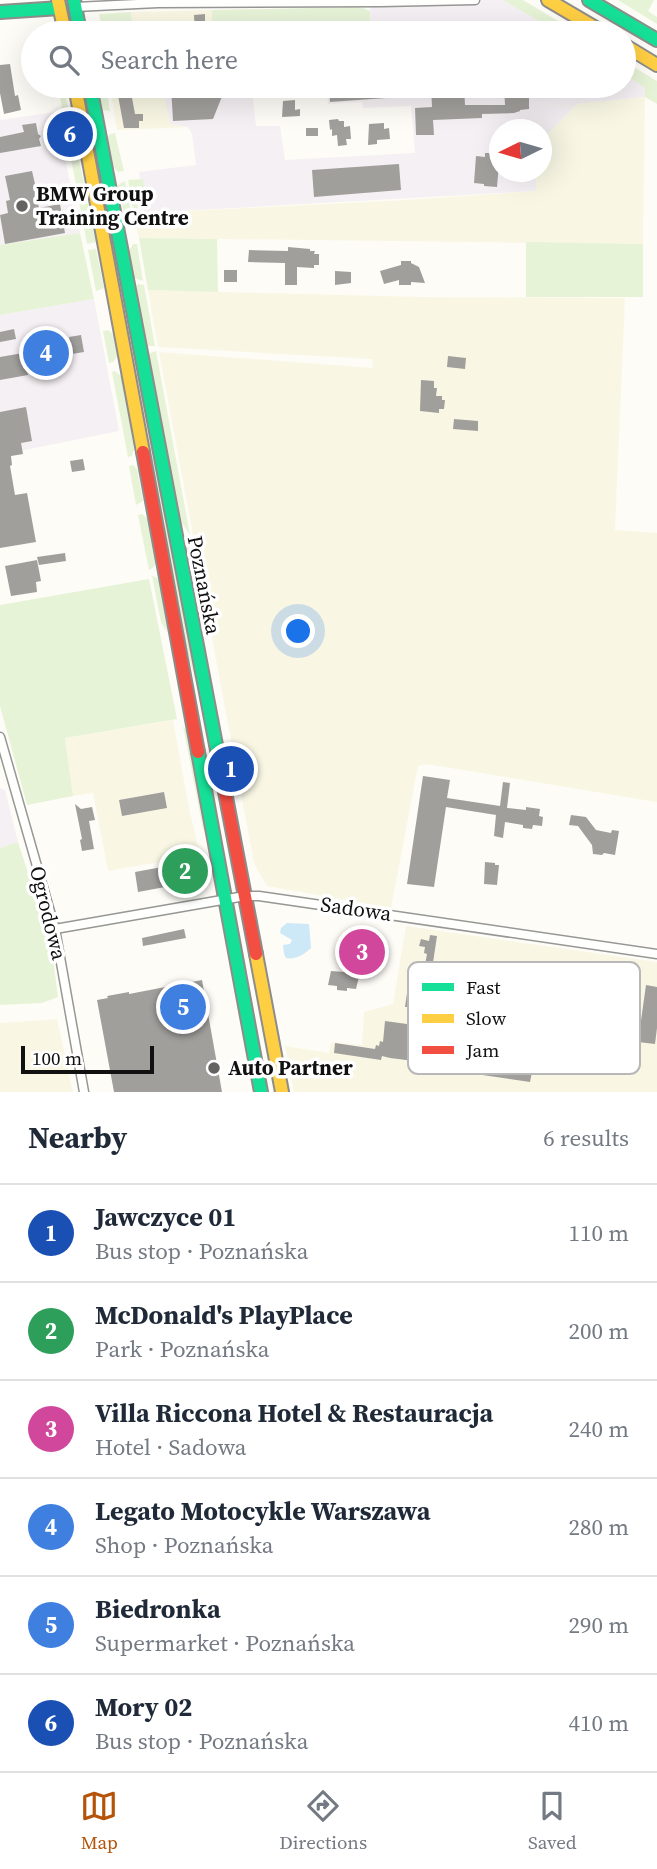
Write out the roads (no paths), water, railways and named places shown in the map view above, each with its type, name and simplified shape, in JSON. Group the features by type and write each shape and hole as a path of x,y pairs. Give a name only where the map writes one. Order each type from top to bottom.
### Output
{"main road":[{"path":"548,0 584,21"},
{"path":"589,0 625,21"},
{"path":"0,12 59,4"},
{"path":"636,28 657,40"},
{"path":"636,52 657,65"},
{"name":"Poznańska","path":"77,98 261,1092"},
{"name":"Poznańska","path":"92,98 282,1092"}],"street":[{"path":"75,4 475,0"},
{"name":"Ogrodowa","path":"0,737 55,929 84,1092"},
{"path":"0,777 10,776"},
{"name":"Sadowa","path":"55,929 245,896 285,899 657,954"}],"water":[{"path":"287,923 309,924 311,948 293,958 286,958 283,945 290,944 292,940 280,933"}],"place":[{"name":"Mory 02","path":"70,134"},
{"name":"BMW Group Training Centre","path":"22,206"},
{"name":"Legato Motocykle Warszawa","path":"46,353"},
{"name":"Jawczyce 01","path":"231,769"},
{"name":"McDonald's PlayPlace","path":"185,871"},
{"name":"Villa Riccona Hotel & Restauracja","path":"362,952"},
{"name":"Biedronka","path":"183,1007"},
{"name":"Auto Partner","path":"214,1068"}]}
